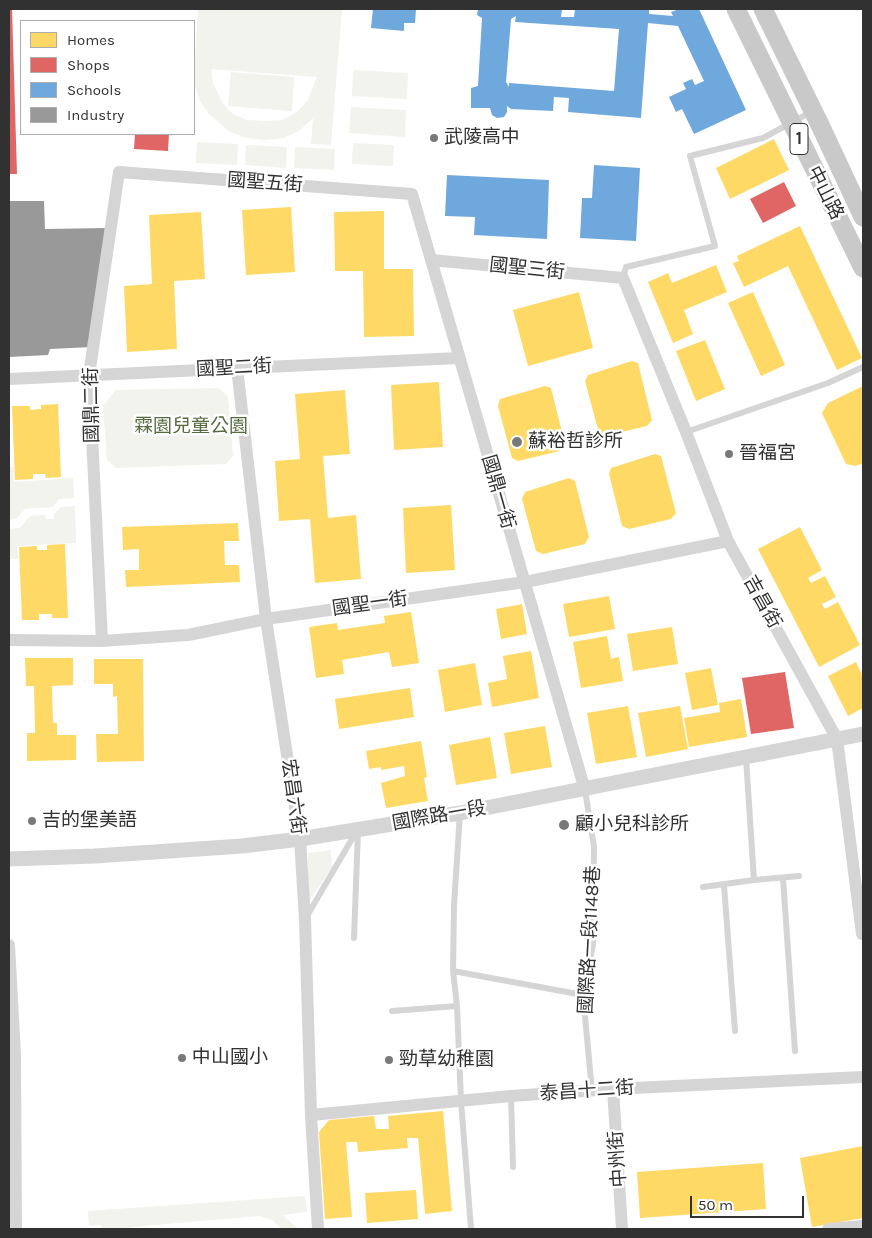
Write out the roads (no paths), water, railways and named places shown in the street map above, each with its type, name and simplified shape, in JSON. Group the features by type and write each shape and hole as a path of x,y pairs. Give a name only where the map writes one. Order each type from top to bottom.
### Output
{"main road":[{"name":"中山路","path":"736,9 863,268"},
{"name":"中山路","path":"763,9 814,111 863,217"}],"street":[{"name":"國聖五街","path":"119,172 412,194"},
{"name":"國鼎二街","path":"102,641 89,375 119,172"},
{"name":"國鼎一街","path":"412,194 584,790"},
{"name":"國聖三街","path":"431,260 623,278"},
{"name":"吉昌街","path":"623,278 728,541 836,738 862,934"},
{"name":"國聖二街","path":"9,380 460,358"},
{"name":"宏昌六街","path":"237,368 266,620 300,839 305,920 311,1115 318,1229"},
{"name":"國聖一街","path":"9,640 102,641 188,635 266,620 524,582 728,541"},
{"name":"國際路一段","path":"9,859 95,856 242,846 300,839 460,813 584,790 863,734"},
{"path":"9,945 12,1054 12,1187 16,1229"},
{"name":"泰昌十二街","path":"311,1115 511,1096 863,1077"},
{"name":"中州街","path":"613,1089 622,1229"},
{"path":"828,1229 863,1226"}],"lane":[{"path":"623,278 626,267 715,246 690,156 762,138 814,111"},
{"path":"686,432 828,383 863,367"},
{"path":"746,757 754,880"},
{"name":"國際路一段1148巷","path":"584,790 594,847 593,946 583,995 592,1091"},
{"path":"460,813 454,905 453,971 457,1006 461,1101 471,1229"},
{"path":"305,920 358,829"},
{"path":"354,938 358,829"},
{"path":"703,888 754,880 799,876"},
{"path":"783,878 795,1050"},
{"path":"724,885 735,1031"},
{"path":"453,971 583,995"},
{"path":"392,1011 457,1006"},
{"path":"511,1096 513,1167"}],"place":[{"name":"武陵高中","path":"434,138"},
{"name":"蘇裕哲診所","path":"517,442"},
{"name":"晉福宮","path":"729,454"},
{"name":"吉的堡美語","path":"32,821"},
{"name":"顧小兒科診所","path":"564,825"},
{"name":"中山國小","path":"182,1058"},
{"name":"勁草幼稚園","path":"389,1060"}],"park label":[{"name":"霖園兒童公園","path":"191,427"}]}
